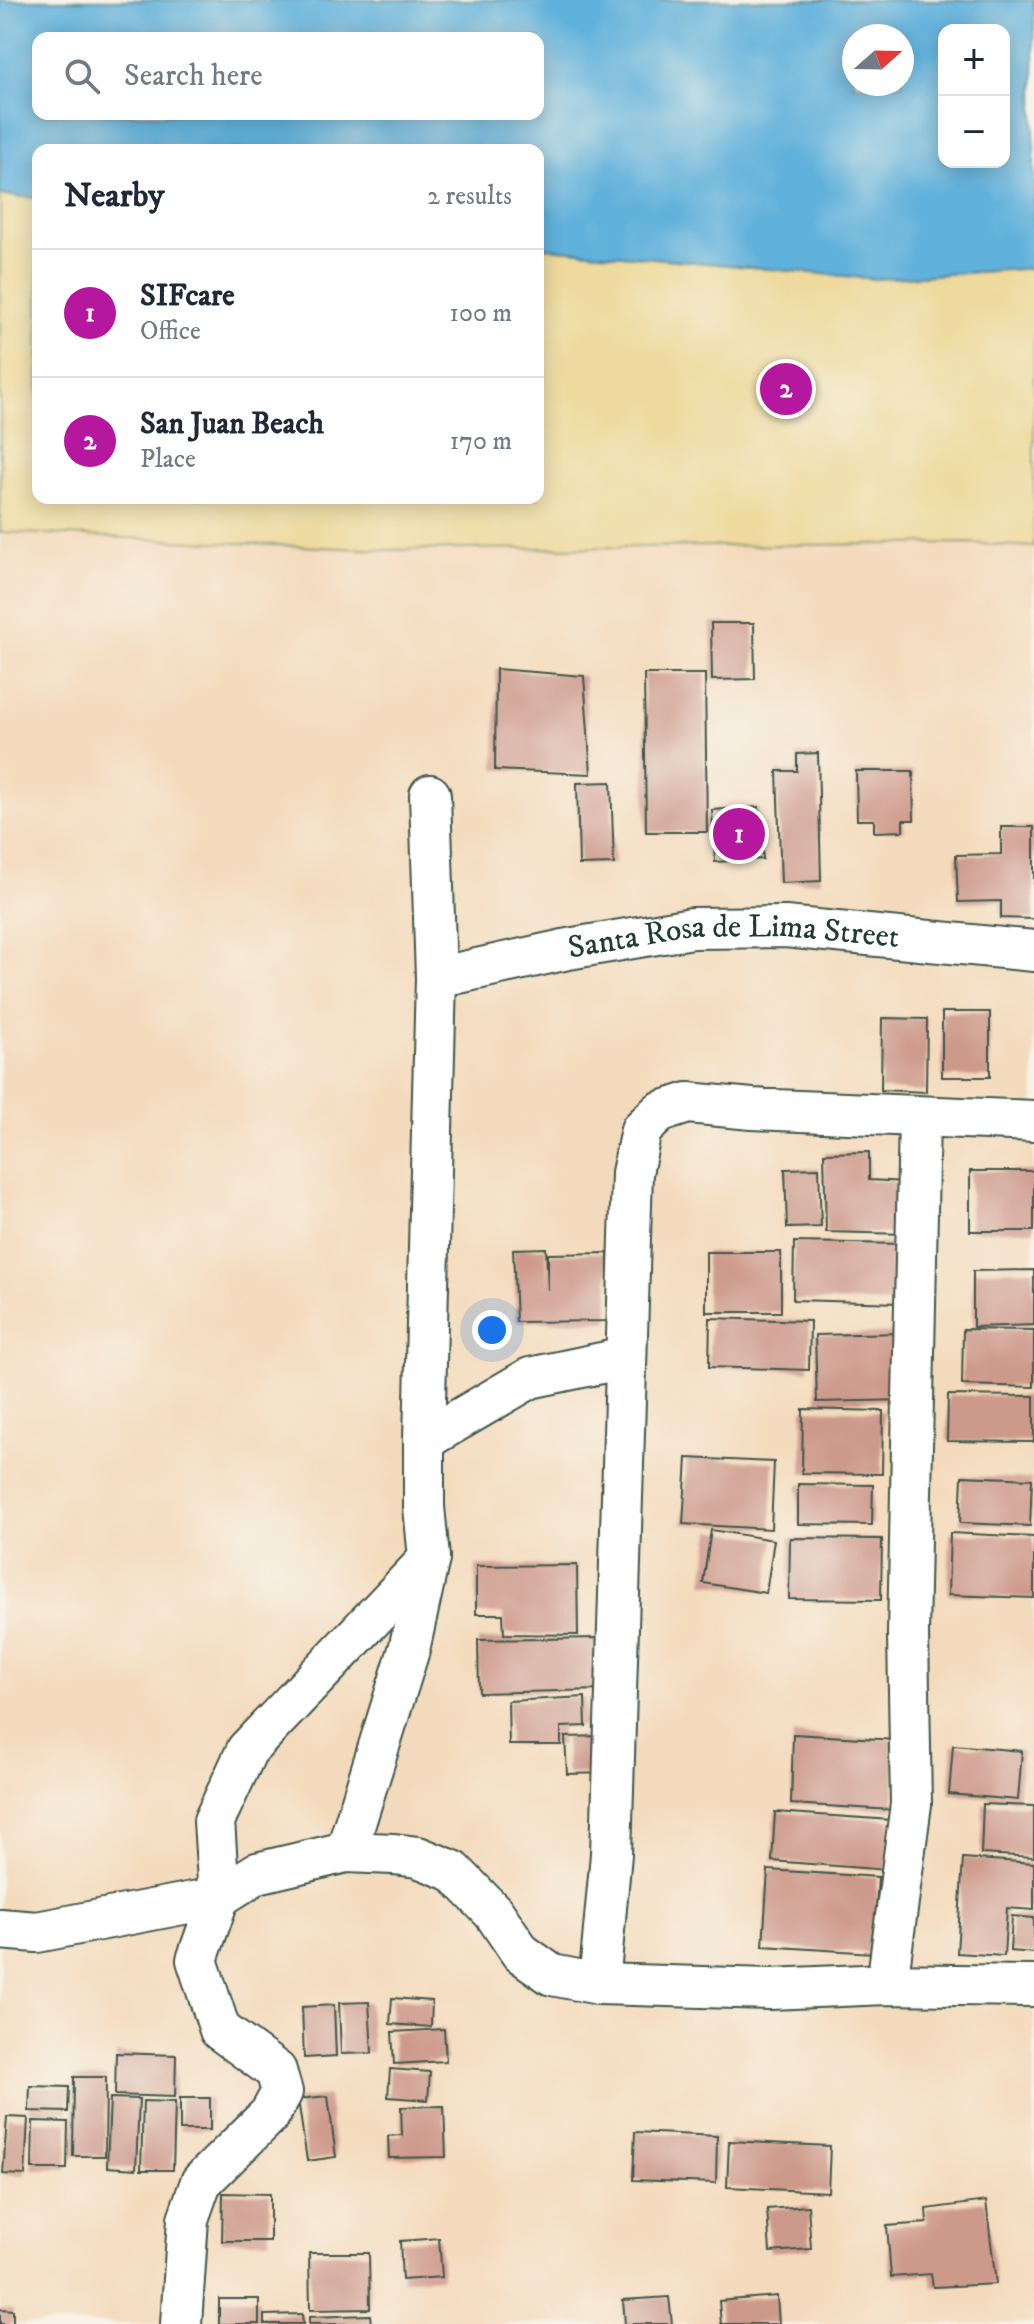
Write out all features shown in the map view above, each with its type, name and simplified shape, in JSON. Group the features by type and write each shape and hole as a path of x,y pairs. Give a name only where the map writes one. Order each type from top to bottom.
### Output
{"street":[{"path":"346,1852 409,1650 429,1558 424,1507 424,1440 436,978 430,795"},
{"name":"Santa Rosa de Lima Street","path":"436,978 568,949 692,928 785,927 1034,951"},
{"path":"599,1984 611,1854 632,1173 641,1130 660,1112 688,1103 919,1118 1034,1121"},
{"path":"887,1984 911,1804 908,1634 919,1118"},
{"path":"424,1440 530,1378 625,1358"},
{"path":"181,2324 188,2219 201,2182 270,2114 282,2092 276,2071 220,2030 197,1960 219,1897 214,1821 247,1750 429,1558"},
{"path":"0,1929 37,1932 219,1897 257,1873 346,1852 418,1857 453,1871 494,1913 521,1953 552,1975 599,1984 770,1989 887,1984 1034,1986"}],"sand":[{"path":"0,195 32,198 32,504 544,504 544,248 875,279 1034,268 1034,547 967,543 384,550 0,532"}],"water":[{"path":"0,0 1034,0 1034,268 875,279 544,248 544,144 32,144 32,198 0,195"}],"building":[{"path":"711,623 754,623 755,679 712,680"},
{"path":"496,669 584,676 591,774 495,770"},
{"path":"644,674 705,674 707,832 646,832"},
{"path":"818,753 821,881 781,883 777,771 797,771 797,754"},
{"path":"856,771 913,771 914,820 903,820 903,831 874,832 874,820 857,820"},
{"path":"611,782 614,864 579,865 577,783"},
{"path":"759,807 763,859 715,862 712,810"},
{"path":"1001,827 1034,827 1034,919 1001,918 1001,901 958,902 956,855 1001,854"},
{"path":"942,1012 990,1012 990,1077 942,1077"},
{"path":"882,1018 927,1019 926,1092 881,1090"},
{"path":"869,1152 869,1180 907,1182 906,1234 826,1232 824,1153"},
{"path":"819,1168 821,1227 787,1228 785,1169"},
{"path":"970,1171 1034,1171 1034,1231 970,1231"},
{"path":"794,1242 903,1244 902,1303 793,1300"},
{"path":"546,1248 548,1290 548,1254 608,1253 609,1321 516,1322 513,1249"},
{"path":"706,1252 781,1252 781,1312 706,1312"},
{"path":"1034,1270 1034,1325 973,1327 973,1271"},
{"path":"710,1318 810,1321 809,1370 709,1367"},
{"path":"963,1329 1034,1330 1034,1387 962,1385"},
{"path":"902,1333 904,1400 817,1402 815,1335"},
{"path":"948,1395 1034,1396 1034,1442 947,1441"},
{"path":"803,1409 883,1411 882,1474 802,1473"},
{"path":"687,1458 774,1462 771,1529 683,1524"},
{"path":"962,1476 1032,1479 1030,1526 960,1523"},
{"path":"798,1484 873,1485 872,1525 798,1524"},
{"path":"711,1530 774,1540 766,1593 703,1583"},
{"path":"950,1533 1034,1537 1034,1598 948,1595"},
{"path":"790,1538 882,1539 881,1600 789,1599"},
{"path":"577,1565 578,1635 504,1634 503,1614 476,1614 476,1566"},
{"path":"599,1638 601,1690 479,1693 478,1640"},
{"path":"585,1697 586,1726 561,1727 561,1745 509,1745 508,1701"},
{"path":"793,1734 896,1740 893,1810 791,1804"},
{"path":"605,1736 607,1773 567,1774 565,1737"},
{"path":"953,1745 1022,1751 1018,1800 949,1794"},
{"path":"983,1804 1034,1806 1034,1857 981,1854"},
{"path":"775,1812 891,1820 888,1870 772,1861"},
{"path":"963,1858 1034,1863 1034,1910 1007,1908 1004,1956 957,1953"},
{"path":"768,1870 878,1877 873,1953 763,1946"},
{"path":"1012,1916 1034,1918 1034,1953 1010,1951"},
{"path":"392,1998 432,2001 431,2027 390,2024"},
{"path":"369,2002 372,2053 341,2054 339,2003"},
{"path":"334,2005 336,2056 304,2058 302,2007"},
{"path":"444,2029 446,2061 394,2064 392,2032"},
{"path":"116,2053 176,2055 175,2097 115,2095"},
{"path":"390,2069 430,2072 428,2100 388,2097"},
{"path":"74,2077 106,2077 105,2156 73,2156"},
{"path":"30,2086 69,2087 68,2112 29,2111"},
{"path":"328,2096 336,2157 307,2161 298,2099"},
{"path":"110,2098 139,2099 136,2169 107,2167"},
{"path":"180,2098 210,2098 210,2130 180,2130"},
{"path":"143,2101 175,2102 173,2170 141,2170"},
{"path":"444,2106 446,2157 389,2158 388,2136 402,2135 401,2107"},
{"path":"7,2117 28,2118 25,2175 3,2174"},
{"path":"33,2121 68,2122 67,2169 32,2169"},
{"path":"635,2132 717,2136 716,2183 633,2180"},
{"path":"729,2141 830,2146 828,2192 727,2187"},
{"path":"223,2193 270,2194 270,2241 222,2241"},
{"path":"986,2201 996,2284 933,2287 931,2274 891,2277 887,2226 927,2223 926,2209"},
{"path":"808,2206 811,2249 770,2252 767,2209"},
{"path":"439,2238 442,2277 402,2280 400,2241"},
{"path":"309,2253 369,2253 370,2309 310,2310"},
{"path":"777,2296 779,2324 721,2324 719,2301"},
{"path":"669,2297 672,2324 625,2324 623,2300"},
{"path":"219,2299 259,2299 259,2324 219,2324"},
{"path":"0,2309 13,2310 13,2324 0,2324"},
{"path":"302,2314 303,2324 264,2324 264,2315"},
{"path":"370,2315 371,2324 309,2324 309,2317"}],"place":[{"name":"San Juan Beach","path":"786,389"},
{"name":"SIFcare","path":"739,834"}]}
